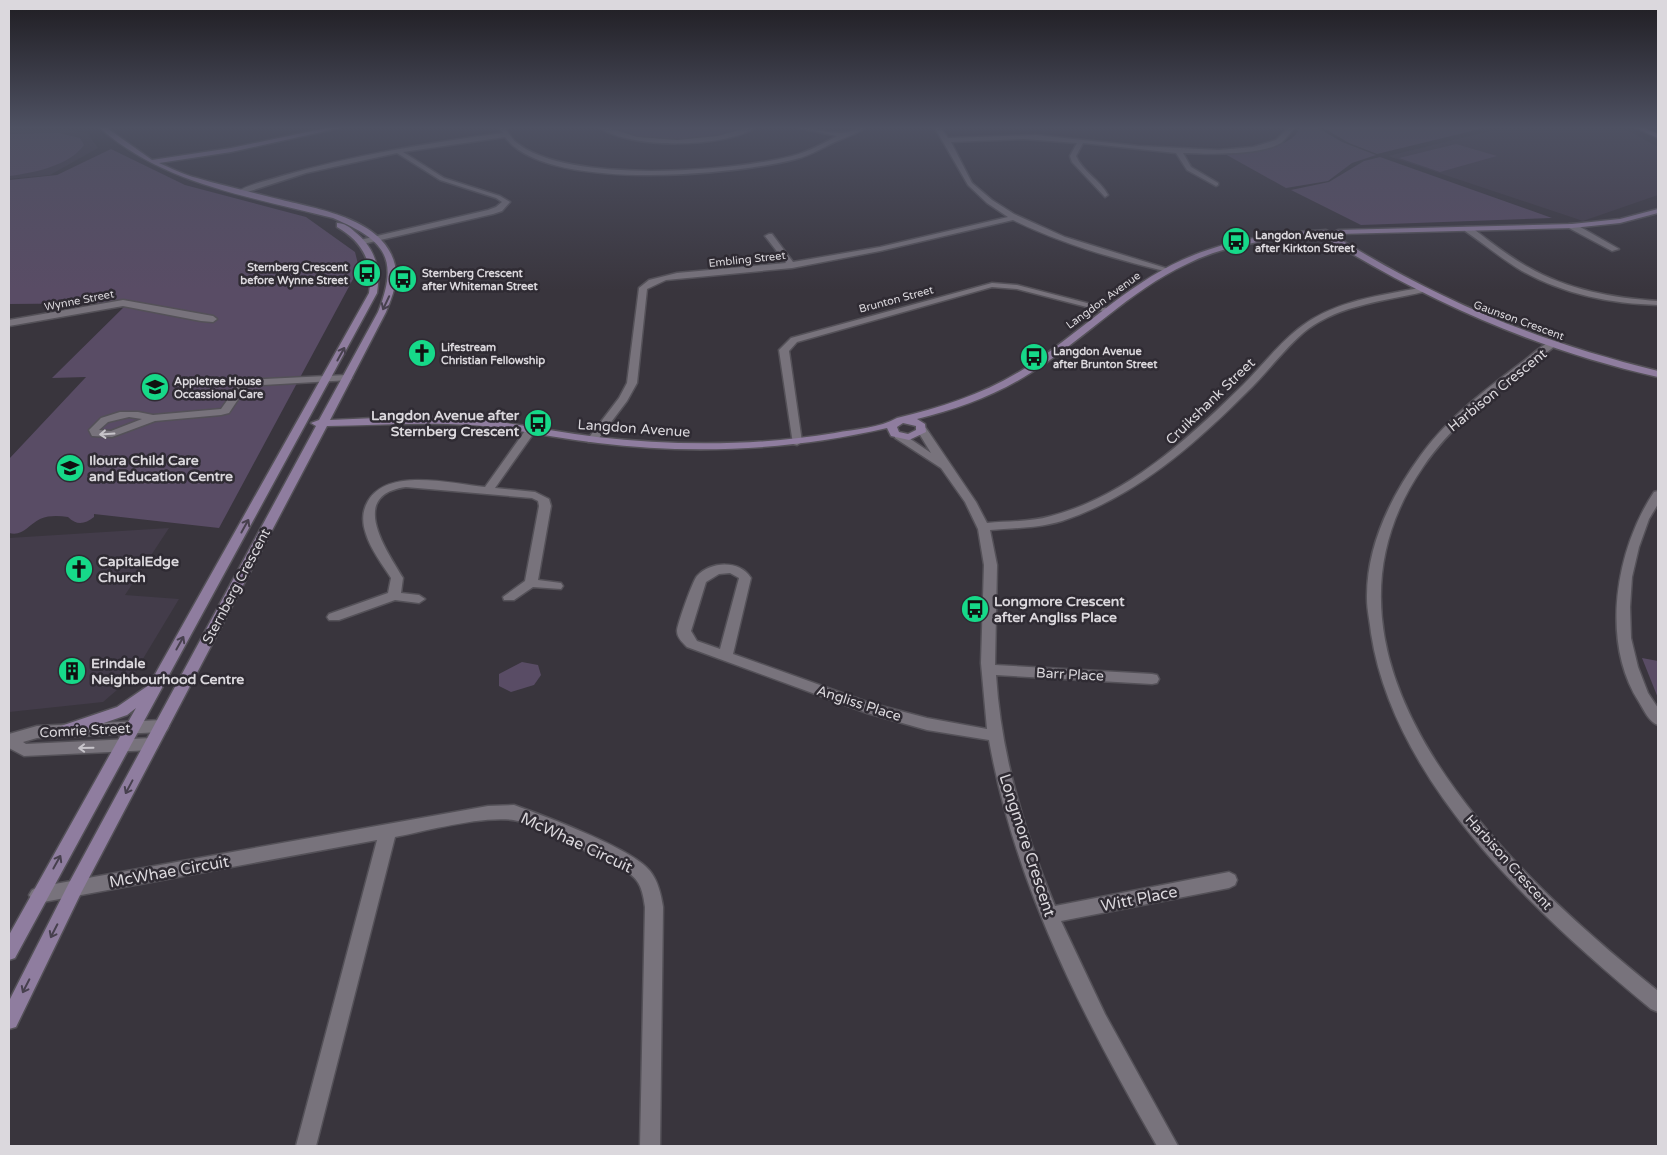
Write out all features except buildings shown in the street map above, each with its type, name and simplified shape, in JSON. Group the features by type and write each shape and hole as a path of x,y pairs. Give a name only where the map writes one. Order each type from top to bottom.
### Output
{"street":[{"name":"Sternberg Crescent","path":"9,1020 75,888 390,294 393,271 387,253 376,239 350,222 314,210 239,192 206,182"},
{"path":"239,192 270,182"},
{"path":"363,242 490,212 499,209 506,202 498,197 453,182"},
{"path":"970,182 978,192 1016,217 1159,275"},
{"path":"1098,182 1105,195"},
{"path":"1212,182 1216,184"},
{"name":"Sternberg Crescent","path":"9,952 38,895 327,379 373,292 376,269 372,256 363,242 346,228 314,210"},
{"name":"Langdon Avenue","path":"1330,236 1338,232 1572,226 1620,221 1658,212"},
{"name":"Embling Street","path":"592,440 624,399 632,383 643,288 666,278 792,266 856,255 1016,217"},
{"path":"1572,226 1615,249"},
{"path":"1468,229 1521,266 1548,281 1600,296 1658,303"},
{"path":"1338,232 1346,237"},
{"name":"Langdon Avenue","path":"295,435 320,428 414,421 469,422 592,440 666,446 718,446 797,442 852,434 947,409 1007,383 1031,369 1159,275 1206,254 1242,244 1284,237 1304,235 1346,237 1359,232"},
{"path":"769,236 792,266"},
{"name":"Gaunson Crescent","path":"1330,236 1420,290 1495,324 1552,344 1658,374"},
{"name":"Gaunson Crescent","path":"1346,237 1379,266"},
{"path":"1096,249 1168,270"},
{"name":"Brunton Street","path":"797,442 784,350 794,340 992,285 1017,287 1110,310"},
{"name":"Cruikshank Street","path":"983,527 1036,523 1058,518 1113,493 1158,467 1198,436 1304,328 1318,318 1346,306 1420,290"},
{"name":"Wynne Street","path":"9,323 123,303 142,304 194,317 213,319"},
{"name":"Harbison Crescent","path":"1552,344 1453,423 1418,466 1408,482 1391,518 1378,559 1373,601 1377,641 1400,710 1414,737 1448,792 1497,853 1559,918 1658,1003"},
{"path":"153,418 144,414 118,416 101,422 94,430 96,434 112,434 153,418 221,412 225,410 244,383 347,378"},
{"name":"Langdon Avenue","path":"852,434 914,436 947,409"},
{"path":"899,436 892,432 897,422 916,422 922,430"},
{"name":"Langdon Avenue","path":"301,424 320,428"},
{"path":"488,490 531,430"},
{"name":"Longmore Crescent","path":"922,430 947,469 973,503 983,527 991,566 989,670 996,736 1009,797 1049,915 1069,961 1119,1063 1168,1146"},
{"name":"Longmore Crescent","path":"899,436 947,469"},
{"path":"394,596 397,578 371,536 367,522 374,501 382,491 397,484 412,483 535,495 543,500 545,506 531,584"},
{"path":"1658,494 1638,531 1628,566 1624,606 1626,651 1635,680 1658,719"},
{"name":"Angliss Place","path":"725,657 745,578 743,574 734,569 719,569 704,576 684,630 686,638 692,644 725,657 886,714 996,736"},
{"path":"509,598 531,584 557,586"},
{"path":"334,617 394,596 419,599"},
{"name":"Barr Place","path":"989,670 1152,679"},
{"path":"66,730 122,711 156,685"},
{"name":"Comrie Street","path":"9,741 37,732 162,726"},
{"name":"Comrie Street","path":"9,741 24,750 152,744"},
{"name":"McWhae Circuit","path":"38,895 488,813 514,812 626,861 642,873 652,888 654,907 650,1146"},
{"path":"306,1146 388,831"},
{"name":"Witt Place","path":"1049,915 1229,880"}],"shaded area":[{"path":"9,182 179,182 306,217 355,252 359,268 219,528 94,514 94,517 81,523 75,522 68,517 47,517 36,521 22,532 9,533 9,459 86,377 52,378 128,303 9,304"},
{"path":"1275,182 1323,182 1286,188"},
{"path":"1329,182 1450,182 1552,218 1361,225 1291,190"},
{"path":"1466,182 1658,182 1658,195 1583,221"},
{"path":"169,528 125,595 179,599 132,677 103,702 9,712 9,538"},
{"path":"1642,658 1658,661 1658,698"},
{"path":"522,662 538,665 541,675 534,685 511,692 499,686 499,674"}],"place":[{"name":"Langdon Avenue after Kirkton Street","path":"1236,241"},
{"name":"Sternberg Crescent before Wynne Street","path":"367,273"},
{"name":"Sternberg Crescent after Whiteman Street","path":"403,279"},
{"name":"Lifestream Christian Fellowship","path":"422,353"},
{"name":"Langdon Avenue after Brunton Street","path":"1034,357"},
{"name":"Appletree House Occassional Care","path":"155,387"},
{"name":"Langdon Avenue after Sternberg Crescent","path":"538,423"},
{"name":"Iloura Child Care and Education Centre","path":"70,468"},
{"name":"CapitalEdge Church","path":"79,569"},
{"name":"Longmore Crescent after Angliss Place","path":"975,609"},
{"name":"Erindale Neighbourhood Centre","path":"72,671"}]}
